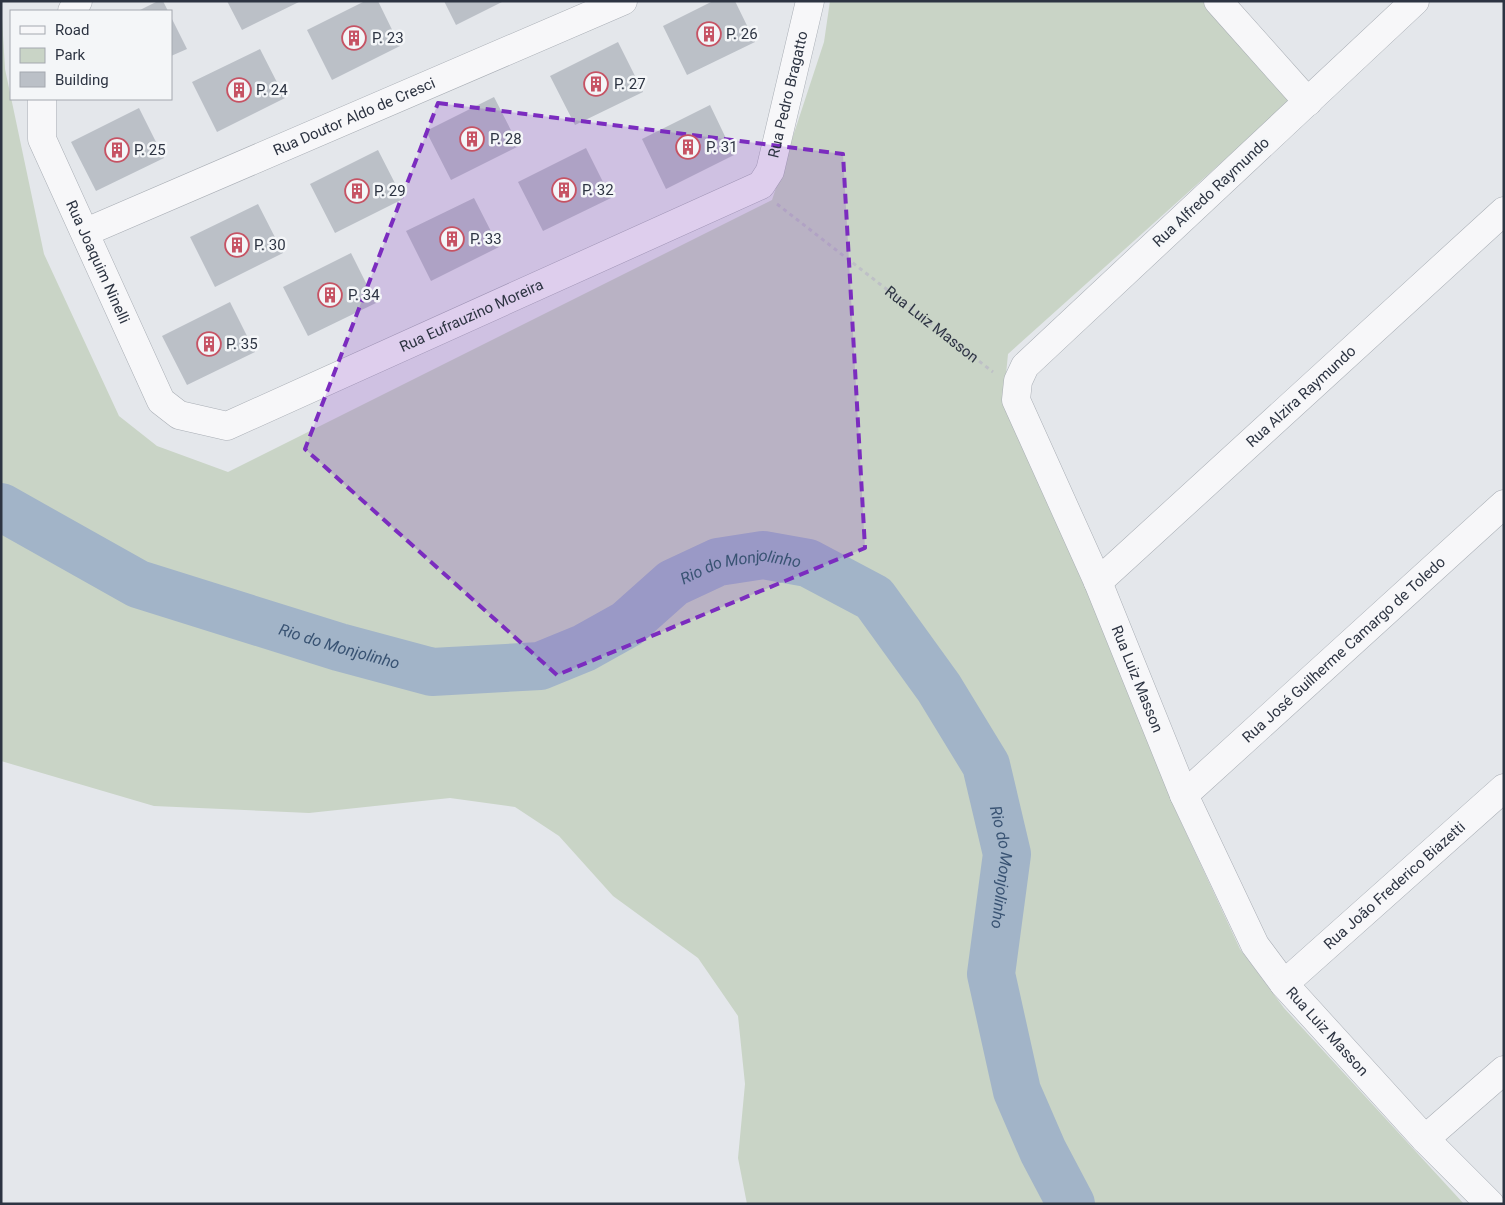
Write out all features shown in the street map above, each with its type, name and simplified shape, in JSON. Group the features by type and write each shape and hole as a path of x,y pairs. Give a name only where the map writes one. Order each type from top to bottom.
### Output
{"street":[{"name":"Rua Doutor Aldo de Cresci","path":"86,232 624,1"},
{"name":"Rua Pedro Bragatto","path":"761,185 770,171 810,1"},
{"path":"1218,1 1308,102"},
{"name":"Rua Alfredo Raymundo","path":"1016,389 1026,366 1415,1"},
{"name":"Rua Joaquim Ninelli","path":"42,100 42,139 161,400 179,416"},
{"name":"Rua Eufrauzino Moreira","path":"179,416 227,426 761,185"},
{"name":"Rua Alzira Raymundo","path":"1098,582 1504,211"},
{"name":"Rua Luiz Masson","path":"1016,389 1016,400 1098,582 1184,795 1255,945 1284,984 1425,1139 1490,1204"},
{"name":"Rua José Guilherme Camargo de Toledo","path":"1184,795 1504,504"},
{"name":"Rua João Frederico Biazetti","path":"1284,984 1504,788"},
{"path":"1425,1139 1504,1070"}],"path":[{"name":"Rua Luiz Masson","path":"761,185 772,200 1016,389"}],"highlighted area":[{"path":"438,103 843,154 865,548 557,675 305,449"}],"green space":[{"path":"1,1 5,69 10,100 44,254 119,416 157,446 228,472 772,200 824,42 830,1 1203,1 1291,100 1008,354 1004,395 1091,599 1174,807 1240,949 1284,1008 1464,1204 747,1204 738,1158 745,1084 738,1016 698,958 613,896 559,836 515,807 450,798 309,813 154,806 1,761"}],"building":[{"path":"158,1 163,1 168,10 140,10"},
{"path":"227,1 301,1 242,30"},
{"name":"P. 23","path":"365,1 378,1 400,46 332,80 307,30"},
{"path":"444,1 504,1 456,25"},
{"name":"P. 26","path":"713,1 735,1 755,42 687,75 663,26"},
{"path":"172,19 187,49 172,56"},
{"name":"P. 27","path":"618,42 643,92 575,125 550,76"},
{"name":"P. 24","path":"260,49 285,98 217,132 192,82"},
{"name":"P. 28","path":"494,97 519,146 451,180 426,131"},
{"name":"P. 31","path":"710,105 734,155 666,189 642,139"},
{"name":"P. 25","path":"139,108 164,158 96,191 71,142"},
{"name":"P. 32","path":"586,148 611,198 543,231 518,182"},
{"name":"P. 29","path":"378,150 403,199 335,233 310,184"},
{"name":"P. 33","path":"474,198 499,247 431,281 406,231"},
{"name":"P. 30","path":"258,204 283,253 215,287 190,237"},
{"name":"P. 34","path":"351,253 376,303 308,336 283,287"},
{"name":"P. 35","path":"230,302 255,352 187,385 162,336"}],"waterway":[{"name":"Rio do Monjolinho","path":"1,507 138,584 339,647 432,672 540,666 584,648 627,624 673,583 718,562 763,555 808,563 874,598 939,688 986,765 1007,854 991,974 1017,1091 1043,1151 1071,1204"}],"place":[{"name":"P. 26","path":"709,34"},
{"name":"P. 23","path":"354,38"},
{"name":"P. 27","path":"596,84"},
{"name":"P. 24","path":"239,90"},
{"name":"P. 28","path":"472,139"},
{"name":"P. 31","path":"688,147"},
{"name":"P. 25","path":"117,150"},
{"name":"P. 32","path":"564,190"},
{"name":"P. 29","path":"357,191"},
{"name":"P. 33","path":"452,239"},
{"name":"P. 30","path":"237,245"},
{"name":"P. 34","path":"330,295"},
{"name":"P. 35","path":"209,344"}]}
